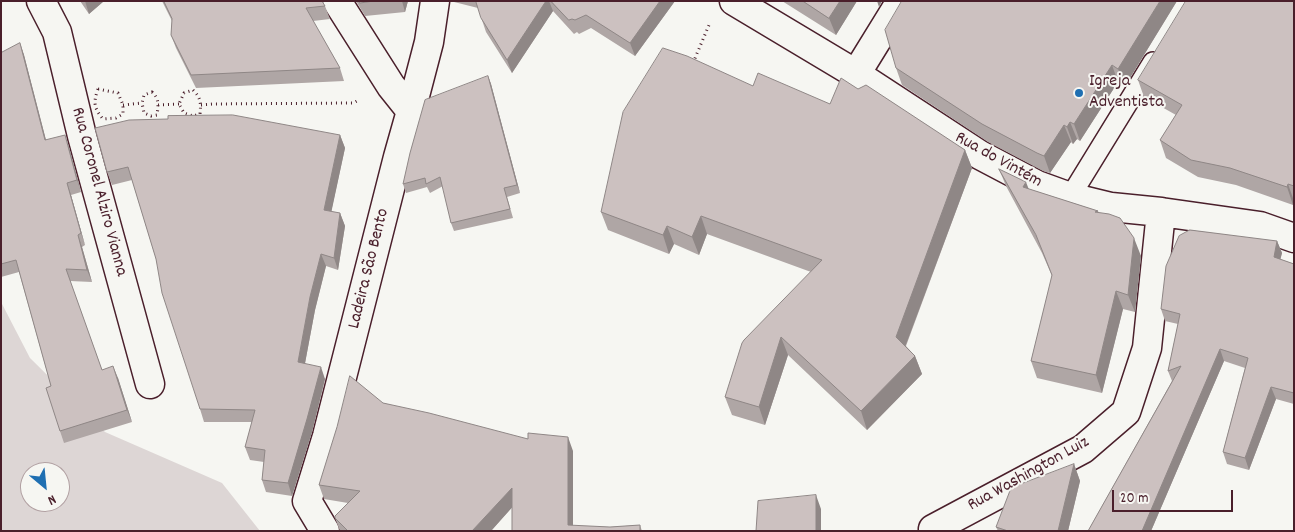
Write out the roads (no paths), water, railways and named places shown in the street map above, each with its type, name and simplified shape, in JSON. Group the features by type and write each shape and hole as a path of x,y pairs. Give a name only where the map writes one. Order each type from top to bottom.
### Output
{"street":[{"name":"Rua Coronel Alziro Vianna","path":"41,1 57,32 82,136 150,384"},
{"path":"337,1 391,86 411,111"},
{"name":"Ladeira São Bento","path":"325,531 307,502 327,436 429,42 435,1"},
{"name":"Rua do Vintém","path":"734,1 856,74 980,155 1037,185 1070,197 1111,207 1260,226 1294,238"},
{"path":"856,74 901,1"},
{"name":"Rua Washington Luiz","path":"933,529 1083,449 1126,412 1147,348 1161,212"}],"lane":[{"path":"1070,197 1160,50"}],"place":[{"name":"Igreja Adventista","path":"1079,93"}]}
